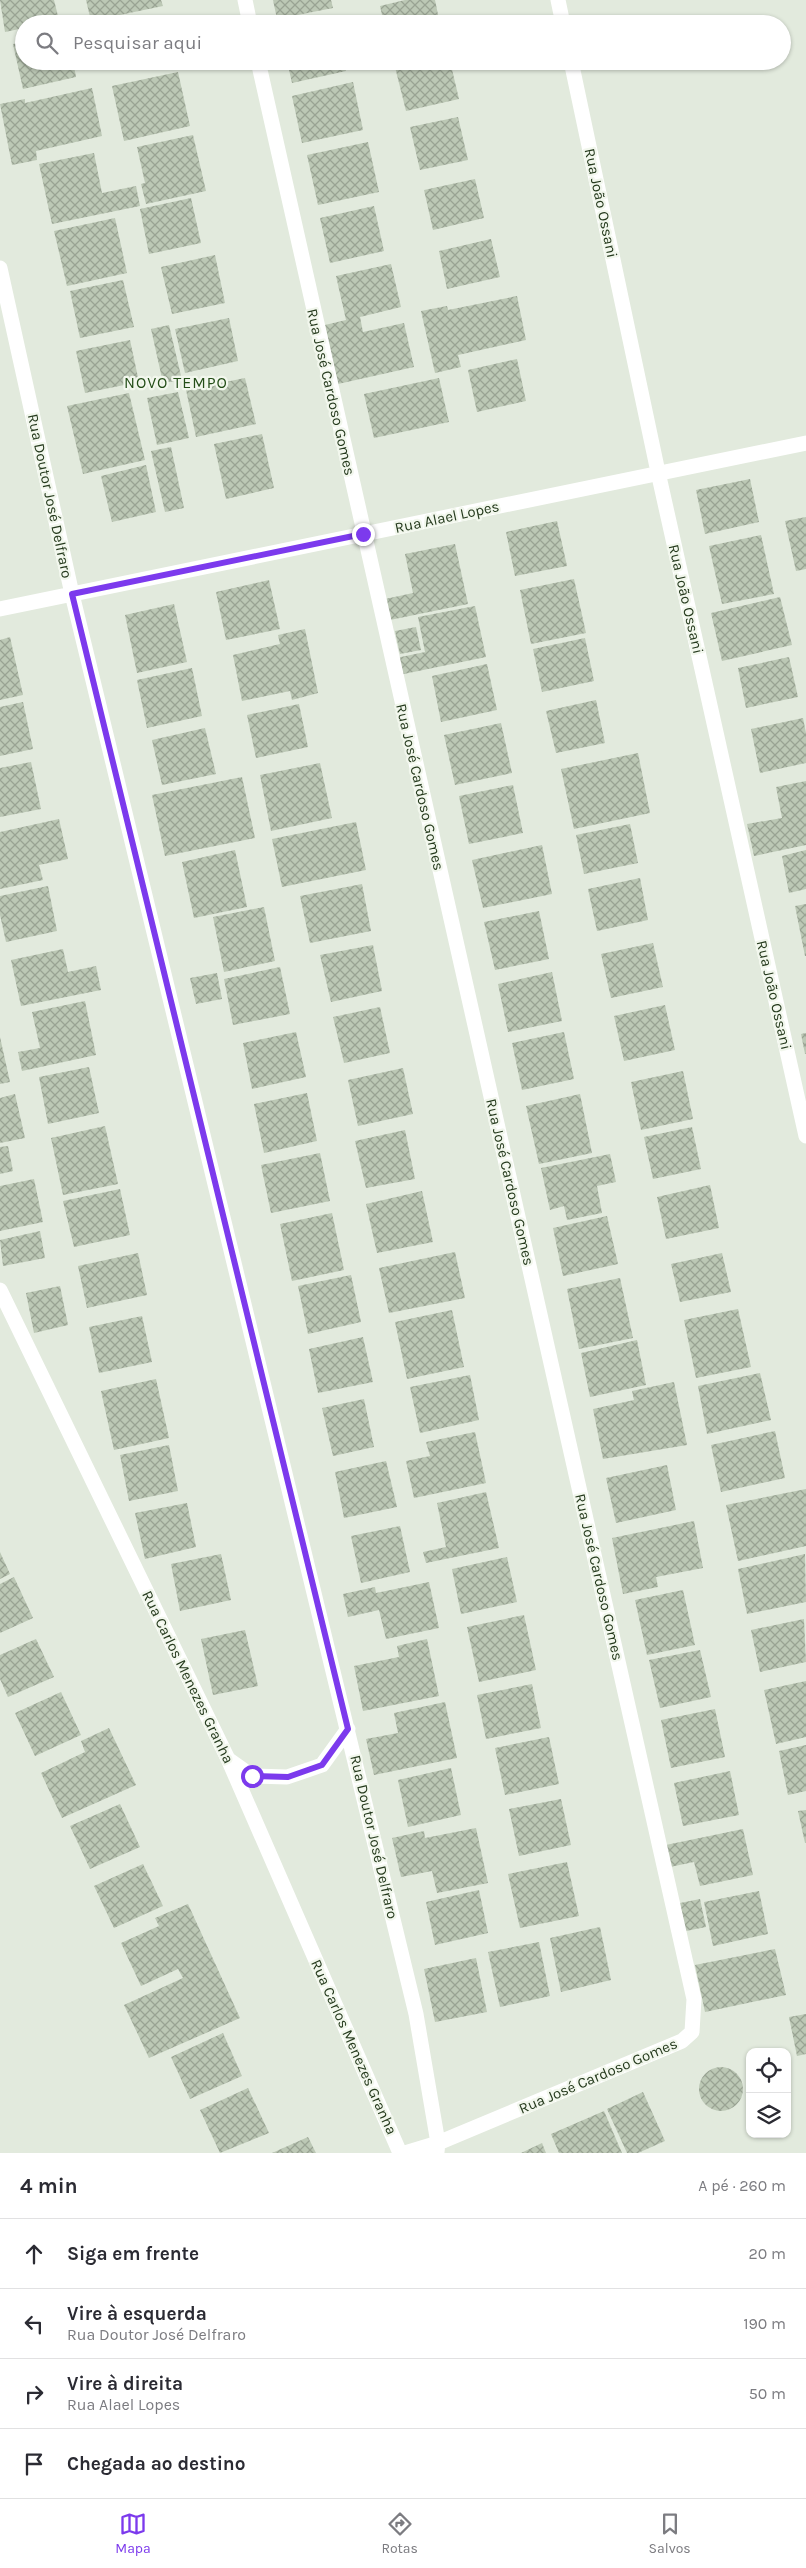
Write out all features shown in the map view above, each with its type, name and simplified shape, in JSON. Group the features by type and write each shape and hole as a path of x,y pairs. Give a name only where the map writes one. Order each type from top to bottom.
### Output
{"street":[{"path":"244,0 248,15"},
{"path":"558,0 561,15"},
{"name":"Rua José Cardoso Gomes","path":"260,70 694,1999 692,2032 682,2040 437,2148 406,2153"},
{"name":"Rua João Ossani","path":"573,70 658,472 806,1136"},
{"name":"Rua Doutor José Delfraro","path":"0,268 72,594 416,2014 437,2148"},
{"name":"Rua Alael Lopes","path":"0,609 806,442"},
{"name":"Rua Carlos Menezes Granha","path":"0,1290 228,1760 400,2153"},
{"path":"228,1760 252,1776 288,1777 322,1765 348,1729"}],"building":[{"path":"0,0 54,0 58,15 15,15 15,30 5,32"},
{"path":"86,0 161,0 163,6 120,15 90,15"},
{"path":"273,0 331,0 333,8 297,15 276,15"},
{"path":"405,0 435,0 438,15 382,15 380,6"},
{"path":"19,70 75,70 76,77 23,89"},
{"path":"289,70 346,70 346,71 292,83"},
{"path":"396,70 452,70 459,99 406,111"},
{"path":"178,72 190,126 124,141 112,86"},
{"path":"353,82 363,130 302,143 292,96"},
{"path":"92,88 102,136 36,151 37,160 12,165 0,104 25,99 25,103"},
{"path":"458,117 468,160 420,170 410,127"},
{"path":"193,135 206,191 146,204 141,184 145,183 137,147"},
{"path":"368,142 379,192 318,205 307,155"},
{"path":"94,153 102,193 136,186 140,206 52,224 39,164"},
{"path":"475,179 484,218 433,230 424,190"},
{"path":"191,198 201,243 149,254 140,209"},
{"path":"374,206 384,251 330,263 320,218"},
{"path":"115,218 127,273 67,286 54,231"},
{"path":"491,239 500,277 447,289 439,251"},
{"path":"215,255 225,303 172,314 161,267"},
{"path":"391,264 401,307 360,317 363,332 404,323 414,367 338,384 325,325 346,320 336,276"},
{"path":"123,280 134,327 80,338 70,291"},
{"path":"517,296 526,340 458,355 461,367 435,373 421,311 447,306 448,310"},
{"path":"229,318 238,361 185,373 175,329"},
{"path":"169,325 182,380 163,383 151,329"},
{"path":"130,340 139,382 85,393 76,351"},
{"path":"517,359 526,401 477,412 468,370"},
{"path":"245,378 256,424 196,437 186,390"},
{"path":"439,378 449,422 374,438 364,394"},
{"path":"178,392 189,438 157,445 147,398"},
{"path":"129,393 145,460 83,474 67,406"},
{"path":"262,434 274,488 226,499 214,444"},
{"path":"171,447 184,508 165,512 151,451"},
{"path":"146,465 156,512 112,522 101,476"},
{"path":"750,479 759,522 705,534 696,490"},
{"path":"806,517 806,569 796,571 785,521"},
{"path":"557,521 567,566 515,576 506,532"},
{"path":"761,535 774,594 722,604 709,546"},
{"path":"455,544 468,604 390,620 385,599 413,593 405,554"},
{"path":"574,579 586,633 531,644 520,590"},
{"path":"269,580 280,629 226,640 216,592"},
{"path":"780,597 792,645 722,661 711,613"},
{"path":"174,604 187,662 137,673 125,615"},
{"path":"475,606 486,657 399,675 396,658 425,652 418,617"},
{"path":"416,627 421,650 400,654 395,631"},
{"path":"305,629 318,693 292,700 290,691 242,701 233,655 280,644 278,635"},
{"path":"10,637 23,695 0,700 0,640"},
{"path":"585,638 594,681 542,692 533,649"},
{"path":"789,657 798,697 746,708 738,668"},
{"path":"487,664 497,710 441,722 432,676"},
{"path":"192,668 202,716 147,728 137,680"},
{"path":"596,700 605,743 556,753 546,711"},
{"path":"23,702 33,749 0,756 0,707"},
{"path":"299,704 308,747 256,758 247,715"},
{"path":"803,718 806,733 806,763 760,773 751,729"},
{"path":"501,723 512,773 455,785 444,735"},
{"path":"205,728 216,774 162,785 152,740"},
{"path":"638,753 650,813 574,829 561,769"},
{"path":"31,762 41,809 0,817 0,768"},
{"path":"320,763 332,818 271,831 260,775"},
{"path":"242,777 255,838 165,856 152,795"},
{"path":"806,781 806,845 754,856 747,824 782,818 776,787"},
{"path":"513,785 523,833 469,844 459,796"},
{"path":"59,819 68,859 39,865 43,880 0,889 0,832"},
{"path":"356,822 366,870 282,887 272,839"},
{"path":"630,824 638,863 584,874 576,835"},
{"path":"542,845 552,894 483,908 472,860"},
{"path":"235,850 247,907 194,918 182,862"},
{"path":"806,850 806,889 789,893 782,856"},
{"path":"640,878 648,920 597,931 588,889"},
{"path":"362,884 371,931 310,943 300,896"},
{"path":"48,886 57,931 6,942 0,915 0,896"},
{"path":"806,904 806,956 805,956 795,906"},
{"path":"264,907 275,961 224,972 213,917"},
{"path":"539,911 549,959 495,970 484,922"},
{"path":"653,943 663,987 611,998 601,954"},
{"path":"373,945 382,991 331,1002 320,955"},
{"path":"63,949 68,972 96,966 101,990 21,1006 11,960"},
{"path":"280,967 290,1014 233,1025 224,979"},
{"path":"552,972 562,1021 508,1032 498,984"},
{"path":"217,973 222,999 196,1004 190,978"},
{"path":"85,1001 96,1055 22,1071 18,1052 40,1048 32,1012"},
{"path":"665,1005 675,1050 624,1061 614,1016"},
{"path":"380,1007 390,1053 344,1063 333,1017"},
{"path":"296,1032 306,1077 252,1089 243,1043"},
{"path":"564,1032 574,1079 522,1090 512,1043"},
{"path":"806,1033 806,1054 805,1054 801,1034"},
{"path":"0,1037 10,1082 0,1084"},
{"path":"89,1067 99,1113 48,1124 39,1077"},
{"path":"403,1068 413,1114 358,1126 348,1080"},
{"path":"683,1071 693,1119 641,1130 631,1082"},
{"path":"307,1093 317,1141 264,1153 254,1104"},
{"path":"15,1094 25,1138 0,1143 0,1098"},
{"path":"580,1094 592,1153 539,1164 526,1106"},
{"path":"105,1126 118,1184 63,1195 51,1138"},
{"path":"692,1127 701,1169 653,1179 644,1137"},
{"path":"405,1130 415,1179 366,1188 355,1141"},
{"path":"8,1146 13,1171 0,1174 0,1147"},
{"path":"320,1153 330,1201 271,1213 261,1165"},
{"path":"610,1154 616,1182 597,1186 602,1213 567,1220 564,1206 550,1210 541,1168"},
{"path":"34,1179 43,1222 0,1231 0,1186"},
{"path":"710,1185 719,1228 666,1239 657,1197"},
{"path":"120,1189 130,1235 74,1247 63,1201"},
{"path":"422,1191 433,1242 377,1253 366,1204"},
{"path":"332,1213 344,1270 292,1281 280,1224"},
{"path":"607,1216 618,1264 563,1276 553,1228"},
{"path":"40,1231 45,1258 3,1266 0,1240"},
{"path":"455,1252 465,1298 389,1313 379,1268"},
{"path":"138,1253 147,1295 87,1308 78,1266"},
{"path":"722,1253 731,1292 680,1302 671,1264"},
{"path":"351,1275 361,1322 308,1334 298,1286"},
{"path":"620,1278 633,1338 579,1349 567,1289"},
{"path":"60,1286 68,1325 34,1333 26,1293"},
{"path":"738,1309 751,1367 696,1378 684,1320"},
{"path":"452,1310 464,1367 407,1379 395,1322"},
{"path":"142,1316 152,1362 99,1373 89,1327"},
{"path":"363,1337 373,1382 318,1393 309,1349"},
{"path":"637,1340 646,1385 590,1397 581,1353"},
{"path":"760,1373 771,1420 707,1434 698,1386"},
{"path":"470,1375 479,1420 420,1433 410,1387"},
{"path":"156,1379 169,1438 114,1450 101,1391"},
{"path":"674,1382 687,1445 603,1459 593,1409 634,1400 632,1391"},
{"path":"364,1399 374,1447 333,1456 322,1408"},
{"path":"775,1431 785,1478 721,1492 711,1445"},
{"path":"475,1432 486,1483 414,1498 406,1461 430,1456 426,1442"},
{"path":"169,1445 178,1491 129,1501 120,1455"},
{"path":"386,1461 397,1507 344,1518 335,1472"},
{"path":"667,1465 676,1510 616,1523 606,1478"},
{"path":"806,1489 806,1546 738,1561 726,1505"},
{"path":"486,1492 499,1548 426,1563 423,1552 446,1547 437,1503"},
{"path":"187,1503 196,1547 145,1559 135,1513"},
{"path":"694,1521 703,1568 656,1577 658,1587 623,1594 612,1538"},
{"path":"400,1526 410,1572 361,1583 351,1536"},
{"path":"0,1552 10,1574 0,1579"},
{"path":"221,1554 231,1600 180,1611 171,1564"},
{"path":"805,1554 806,1602 747,1614 738,1569"},
{"path":"507,1557 517,1602 461,1614 452,1569"},
{"path":"14,1577 33,1618 0,1633 0,1584"},
{"path":"429,1582 439,1628 386,1639 379,1610 348,1617 343,1594 375,1587 376,1593"},
{"path":"683,1590 695,1645 647,1655 635,1600"},
{"path":"524,1615 536,1670 479,1682 467,1627"},
{"path":"804,1619 806,1662 760,1672 751,1630"},
{"path":"245,1630 258,1686 213,1695 201,1639"},
{"path":"36,1639 54,1677 8,1697 0,1679 0,1655"},
{"path":"427,1639 439,1696 363,1711 354,1666 399,1657 397,1646"},
{"path":"700,1650 711,1697 660,1708 649,1660"},
{"path":"806,1681 806,1737 776,1744 764,1690"},
{"path":"532,1684 541,1728 486,1739 477,1695"},
{"path":"61,1692 81,1735 35,1756 15,1713"},
{"path":"445,1702 457,1758 374,1775 366,1739 398,1733 394,1713"},
{"path":"715,1709 725,1757 671,1768 661,1720"},
{"path":"109,1728 136,1785 62,1818 41,1773 85,1752 81,1741"},
{"path":"549,1737 559,1784 505,1795 495,1748"},
{"path":"806,1745 806,1791 788,1795 779,1751"},
{"path":"451,1768 461,1815 408,1827 398,1780"},
{"path":"730,1771 739,1815 683,1826 674,1783"},
{"path":"561,1799 571,1845 519,1856 509,1809"},
{"path":"120,1804 140,1847 90,1869 70,1826"},
{"path":"806,1810 806,1843 805,1843 798,1811"},
{"path":"476,1828 488,1883 437,1893 432,1871 401,1877 392,1838 424,1831 425,1838"},
{"path":"743,1829 753,1875 700,1886 694,1862 665,1868 661,1846"},
{"path":"567,1862 579,1916 520,1928 508,1874"},
{"path":"143,1864 163,1906 114,1928 94,1886"},
{"path":"479,1890 488,1933 435,1945 426,1902"},
{"path":"759,1891 768,1934 713,1946 704,1902"},
{"path":"700,1899 706,1927 681,1932 675,1904"},
{"path":"188,1904 240,2018 149,2058 124,2005 183,1978 178,1969 141,1986 121,1943 159,1926 155,1918"},
{"path":"600,1927 611,1980 561,1992 550,1938"},
{"path":"539,1942 550,1996 500,2007 488,1952"},
{"path":"775,1949 786,1995 705,2012 695,1965"},
{"path":"476,1958 487,2012 435,2022 424,1969"},
{"path":"806,2014 806,2054 797,2056 789,2017"},
{"path":"223,2033 242,2076 190,2099 171,2057"},
{"path":"717,2067 725,2067 737,2073 743,2089 737,2105 725,2111 717,2111 705,2105 699,2093 699,2085 705,2073"},
{"path":"248,2088 269,2133 220,2153 200,2110"},
{"path":"643,2092 665,2141 638,2153 627,2153 607,2109"},
{"path":"604,2111 622,2153 559,2153 551,2134"},
{"path":"308,2137 316,2153 272,2153"},
{"path":"542,2143 546,2153 521,2153"}],"district":[{"name":"NOVO TEMPO","path":"176,382"}],"route":[{"path":"252,1776 288,1777 322,1765 348,1729 72,594 363,534"}]}
